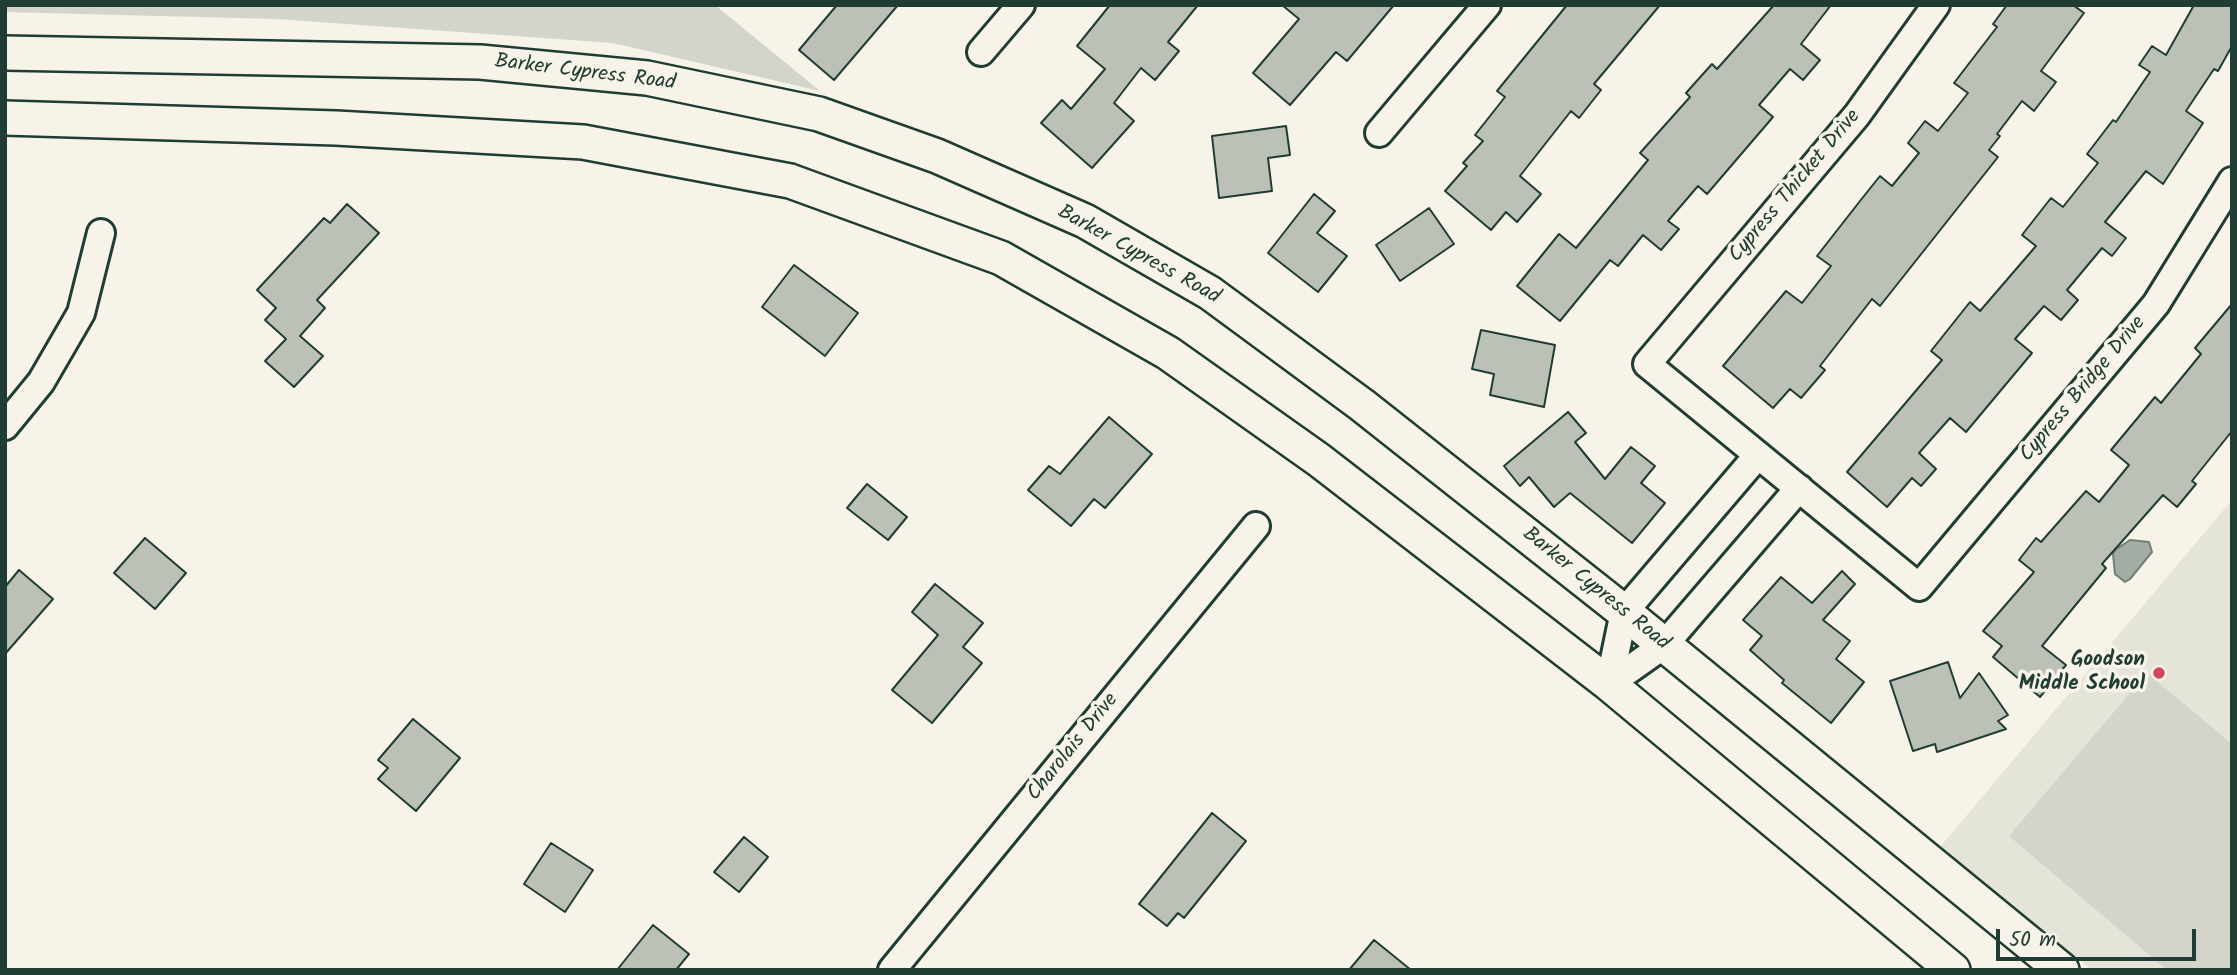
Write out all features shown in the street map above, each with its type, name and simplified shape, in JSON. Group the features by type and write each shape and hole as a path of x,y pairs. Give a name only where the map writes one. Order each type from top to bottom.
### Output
{"main road":[{"name":"Barker Cypress Road","path":"5,53 480,62 647,78 819,114 937,156 1085,221 1210,293 1362,405 1624,612 2062,970"},
{"path":"5,118 336,128 583,142 790,181 1001,258 1168,353 1319,460 1609,684 1953,970"}],"street":[{"path":"981,52 1021,5"},
{"path":"1379,133 1487,5"},
{"name":"Cypress Thicket Drive","path":"1758,455 1647,363 1857,115 1936,5"},
{"name":"Cypress Bridge Drive","path":"1799,488 1919,587 2156,304 2232,181"},
{"path":"5,426 41,382 82,313 101,233"},
{"path":"1758,455 1799,488 1664,646 1609,684 1624,612 1758,455"},
{"name":"Charolais Drive","path":"892,970 1256,526"}],"shaded area":[{"path":"5,5 715,5 820,91 613,43 276,19 5,12"},
{"name":"Goodson Middle School","path":"2232,500 2232,970 2092,970 1940,847"},
{"path":"2130,540 2149,542 2152,552 2125,582 2115,574 2113,554"},
{"path":"2147,673 2232,744 2232,970 2167,970 2009,836"}],"building":[{"path":"837,5 898,5 834,80 799,50"},
{"path":"1110,5 1198,5 1168,42 1179,51 1155,80 1141,68 1114,103 1134,121 1092,168 1041,123 1062,100 1071,109 1105,69 1077,46"},
{"path":"1282,5 1394,5 1347,61 1336,52 1290,105 1253,73 1299,19"},
{"path":"1567,5 1660,5 1594,84 1601,90 1579,118 1571,111 1520,176 1541,194 1517,222 1506,212 1491,230 1445,191 1467,166 1463,163 1483,141 1475,135 1505,97 1497,91"},
{"path":"1774,5 1831,5 1801,44 1820,60 1803,80 1790,69 1759,105 1773,117 1707,194 1698,186 1668,221 1679,229 1661,250 1643,235 1618,266 1610,260 1560,321 1517,286 1559,234 1576,248 1648,160 1640,153 1690,97 1686,93 1712,64 1717,69"},
{"path":"2007,5 2073,5 2084,13 2041,71 2056,82 2034,111 2022,101 1997,134 2000,136 1989,150 1998,157 1880,306 1872,299 1820,366 1825,370 1801,398 1790,389 1773,408 1723,366 1786,291 1802,303 1831,266 1817,256 1860,201 1880,176 1892,186 1919,153 1908,143 1925,121 1938,131 1968,93 1954,83 1997,27 1993,24"},
{"path":"2194,5 2232,5 2232,46 2218,71 2214,69 2186,111 2203,123 2163,184 2146,171 2105,222 2126,238 2112,256 2102,248 2067,290 2078,300 2061,320 2044,306 2015,339 2032,353 1966,432 1950,418 1919,453 1936,469 1921,486 1912,478 1887,507 1847,472 1942,360 1931,351 1970,302 1980,311 2036,246 2022,235 2051,198 2063,207 2098,163 2087,154 2113,120 2116,122 2150,72 2139,65 2152,46 2166,55"},
{"path":"1286,126 1290,155 1268,158 1272,191 1219,198 1212,136"},
{"path":"1314,194 1335,211 1317,233 1347,256 1318,292 1268,253"},
{"path":"347,204 379,233 317,300 325,308 300,336 323,356 294,387 265,361 286,339 265,320 276,308 257,290 324,218 330,223"},
{"path":"1429,208 1454,244 1400,281 1376,245"},
{"path":"794,265 858,313 825,356 762,307"},
{"path":"2232,304 2232,431 2192,481 2196,484 2177,507 2163,495 2102,564 2106,568 2042,646 2066,665 2040,697 1993,657 2002,646 1983,631 2034,572 2019,560 2036,538 2041,542 2086,491 2099,502 2129,465 2111,450 2155,397 2161,403 2201,354 2195,348"},
{"path":"1481,330 1555,345 1544,407 1490,395 1494,374 1472,369"},
{"path":"1568,412 1586,433 1575,442 1605,479 1631,447 1655,466 1641,483 1665,503 1632,543 1570,493 1554,507 1529,477 1520,486 1504,466"},
{"path":"1109,417 1152,454 1105,508 1094,499 1071,526 1028,490 1049,466 1060,474"},
{"path":"867,484 907,517 888,540 847,508"},
{"path":"145,538 186,573 155,609 114,573"},
{"path":"19,570 53,599 5,654 5,587"},
{"path":"1842,571 1855,584 1823,620 1850,641 1836,659 1864,682 1831,723 1782,683 1784,680 1750,650 1762,636 1743,620 1781,577 1812,603"},
{"path":"935,584 983,623 963,647 982,663 932,723 892,690 938,635 912,612"},
{"path":"1948,662 1960,698 1979,673 2008,715 1998,721 2006,729 1937,752 1935,744 1913,751 1890,681"},
{"path":"413,719 460,758 416,811 378,779 388,768 378,760"},
{"path":"1212,813 1246,841 1184,918 1178,913 1167,926 1139,904"},
{"path":"744,837 768,857 739,892 714,872"},
{"path":"551,843 593,870 565,912 524,884"},
{"path":"653,925 689,954 676,970 617,970"},
{"path":"1374,940 1411,970 1349,970"}],"place":[{"name":"Goodson Middle School","path":"2159,673"}]}
